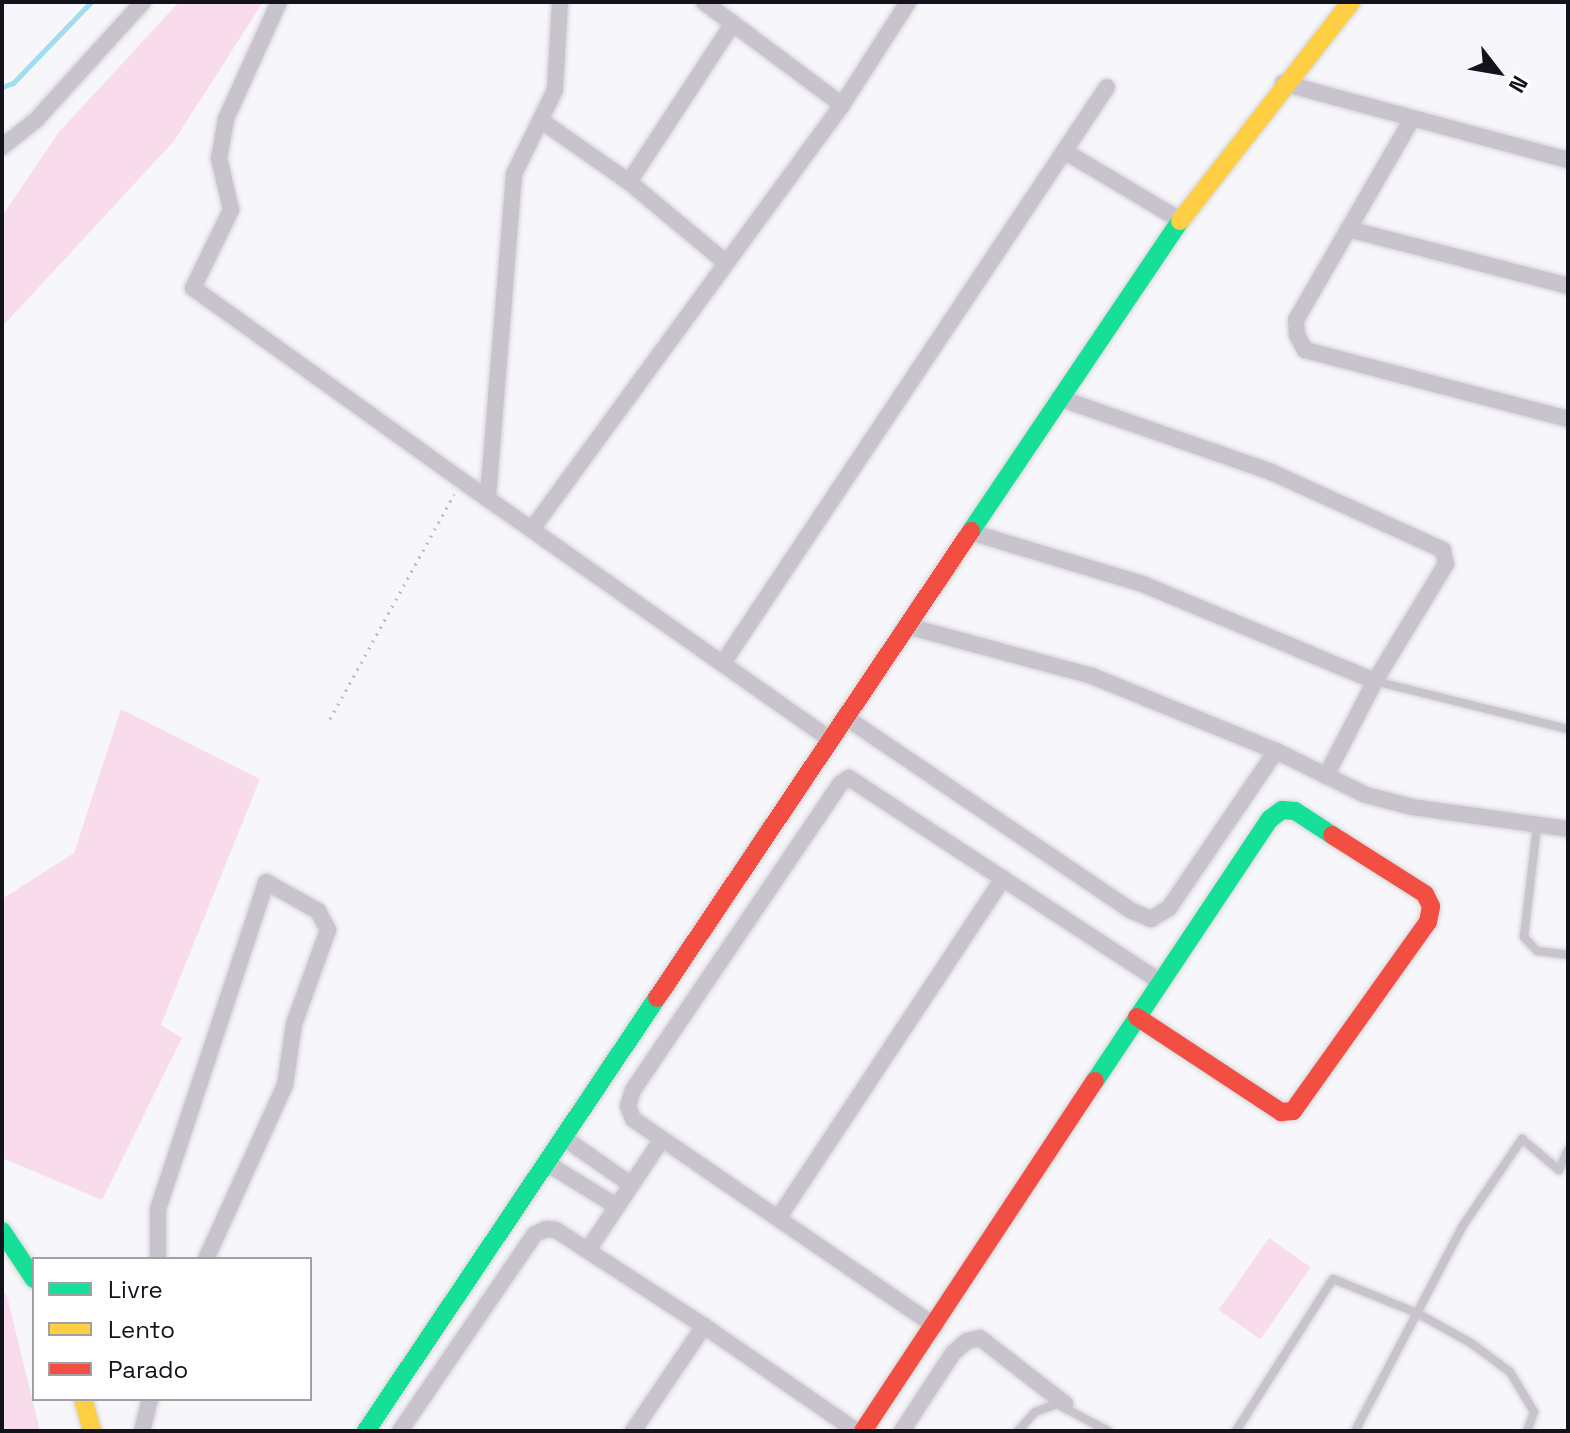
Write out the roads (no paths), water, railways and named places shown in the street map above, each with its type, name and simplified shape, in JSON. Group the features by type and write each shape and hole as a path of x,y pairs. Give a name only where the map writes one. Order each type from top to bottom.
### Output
{"street":[{"path":"2,147 36,120 143,2"},
{"path":"279,2 226,119 219,158 231,210 193,288 828,738"},
{"path":"488,499 514,174 543,122 559,72 561,10 574,2"},
{"path":"704,2 842,105"},
{"path":"532,529 842,105 908,2"},
{"path":"366,1431 548,1164 828,738 1180,220 1283,83 1351,2"},
{"path":"629,182 733,23"},
{"path":"1283,83 1568,160"},
{"path":"723,663 1107,87"},
{"path":"1412,119 1296,320 1305,350 1568,419"},
{"path":"543,122 629,182 725,262"},
{"path":"1064,151 1180,220"},
{"path":"1348,229 1568,286"},
{"path":"1059,398 1271,472 1443,550 1446,564 1375,681 1326,776"},
{"path":"970,532 1145,585 1375,681"},
{"path":"907,626 1092,676 1276,751 1326,776 1412,807 1568,829"},
{"path":"845,717 1132,911 1151,919 1169,908 1276,751"},
{"path":"935,1326 633,1119 628,1106 633,1090 840,784 849,778 861,781 1161,982"},
{"path":"863,1431 935,1326 1137,1017 1270,819 1282,810 1295,811 1425,894 1431,906 1428,922 1293,1111 1281,1112 1137,1017"},
{"path":"779,1217 1003,878"},
{"path":"158,1257 158,1209 266,882 318,911 328,930 294,1024 285,1085 207,1257"},
{"path":"564,1138 630,1184"},
{"path":"588,1250 662,1139"},
{"path":"548,1164 616,1206"},
{"path":"400,1431 535,1234 556,1230 704,1326 856,1431"},
{"path":"2,1231 32,1276"},
{"path":"633,1431 704,1326"},
{"path":"902,1431 953,1353 967,1341 980,1338 1065,1404"},
{"path":"84,1401 92,1431"},
{"path":"142,1431 150,1401"}],"lane":[{"path":"1375,681 1568,729"},
{"path":"1537,826 1524,937 1537,951 1568,955"},
{"path":"1355,1431 1462,1227 1522,1139 1568,1176"},
{"path":"1559,1170 1568,1150"},
{"path":"1236,1431 1333,1279 1417,1313 1471,1343 1510,1372 1534,1412 1527,1431"},
{"path":"1018,1431 1042,1407 1065,1404 1108,1431"}],"waterway":[{"path":"2,87 13,83 91,2"}]}
